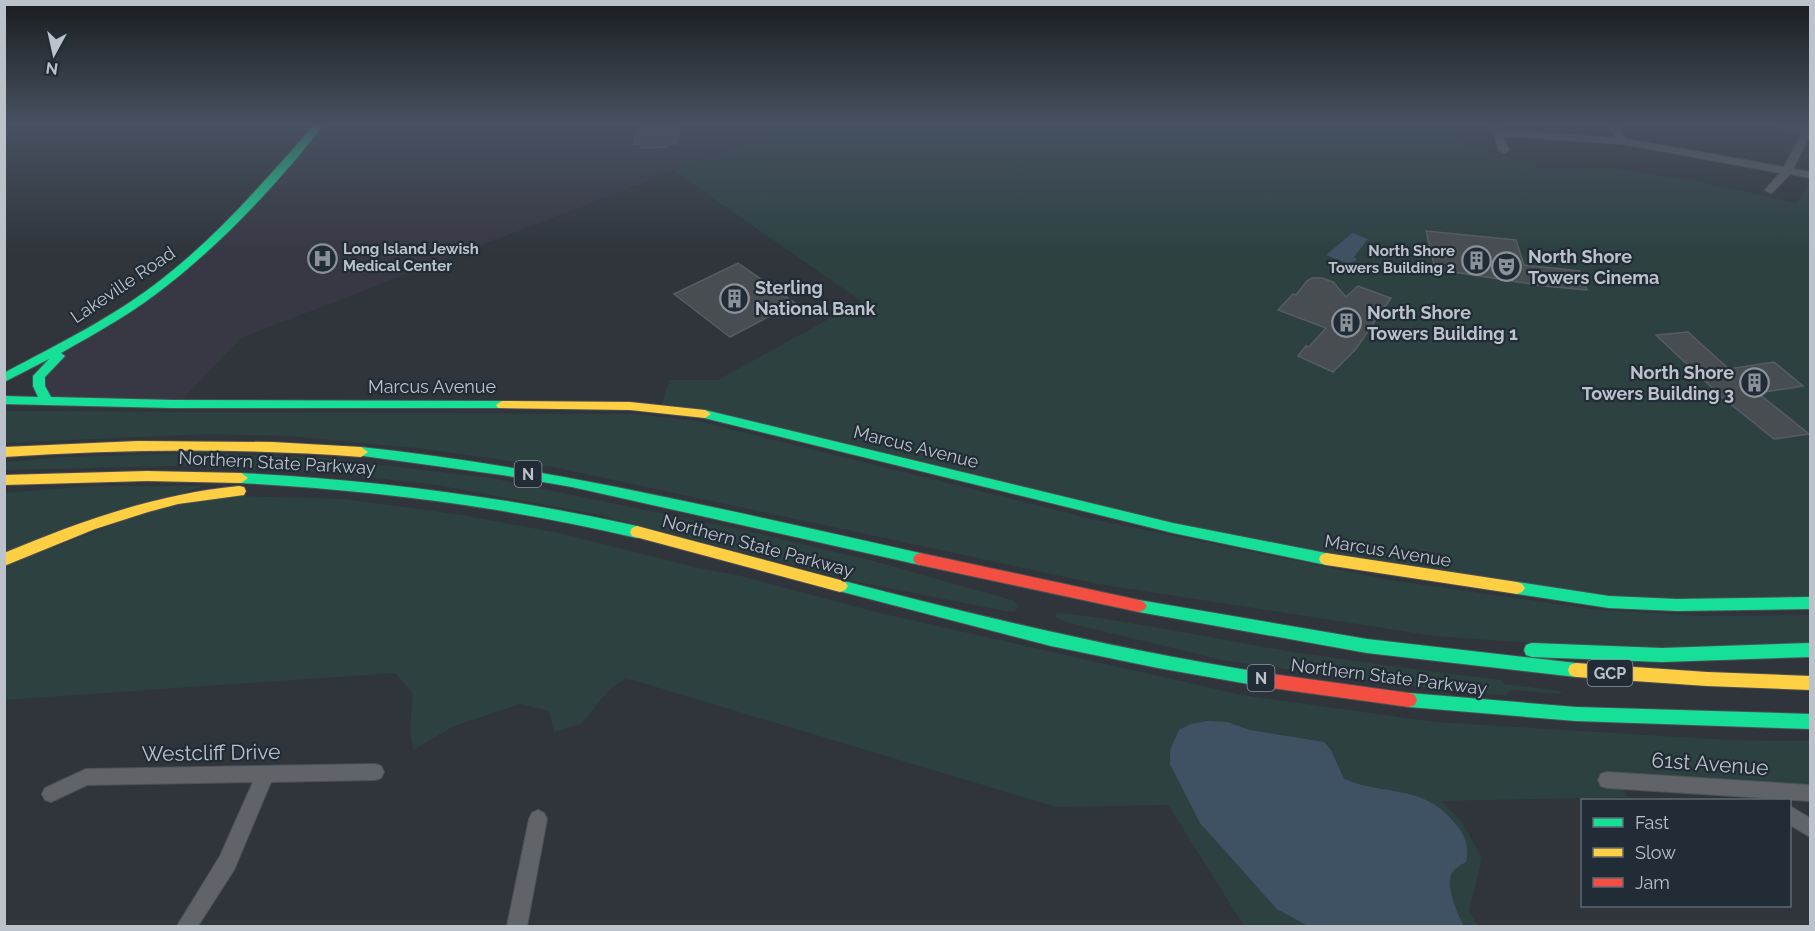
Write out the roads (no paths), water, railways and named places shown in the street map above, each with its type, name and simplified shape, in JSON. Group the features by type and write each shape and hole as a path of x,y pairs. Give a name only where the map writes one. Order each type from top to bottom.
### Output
{"main road":[{"name":"Lakeville Road","path":"4,378 124,311 186,265 239,213 281,166"},
{"path":"47,402 38,387 38,377 84,334"},
{"name":"Marcus Avenue","path":"4,400 140,405 591,406 675,409 736,420 1173,528 1359,566 1609,602 1677,605 1810,603"},
{"name":"Northern State Parkway","path":"4,453 137,446 270,447 356,452 483,467 586,486 1093,597 1249,626 1410,652"},
{"name":"Northern State Parkway","path":"4,480 153,475 258,478 356,484 484,501 616,528 1029,634 1257,678 1495,709 1714,720 1810,722"},
{"path":"4,560 121,511 191,494 258,490 484,501"},
{"path":"1249,626 1380,635 1467,646 1565,652 1662,655 1810,650"},
{"name":"GCP","path":"1410,652 1580,671 1810,682"}],"street":[{"path":"1768,166 1810,175"},
{"path":"1770,189 1790,166"},
{"name":"Westcliff Drive","path":"51,794 86,777 375,772"},
{"path":"187,927 226,863 265,775"},
{"name":"61st Avenue","path":"1606,780 1810,793"},
{"path":"1749,790 1764,799"},
{"path":"1791,816 1810,828"},
{"path":"517,927 538,819"}],"water":[{"path":"1352,233 1368,239 1354,257 1357,260 1348,264 1326,255"},
{"path":"1208,721 1227,722 1250,730 1324,742 1331,750 1344,779 1419,797 1433,803 1446,813 1461,831 1467,848 1466,862 1454,871 1450,884 1454,903 1464,926 1308,926 1277,909 1200,823 1170,764 1170,750 1179,730 1191,724"}],"place":[{"name":"Long Island Jewish Medical Center","path":"322,258"},
{"name":"North Shore Towers Building 2","path":"1476,260"},
{"name":"North Shore Towers Cinema","path":"1507,267"},
{"name":"Sterling National Bank","path":"734,298"},
{"name":"North Shore Towers Building 1","path":"1346,323"},
{"name":"North Shore Towers Building 3","path":"1755,383"}]}
